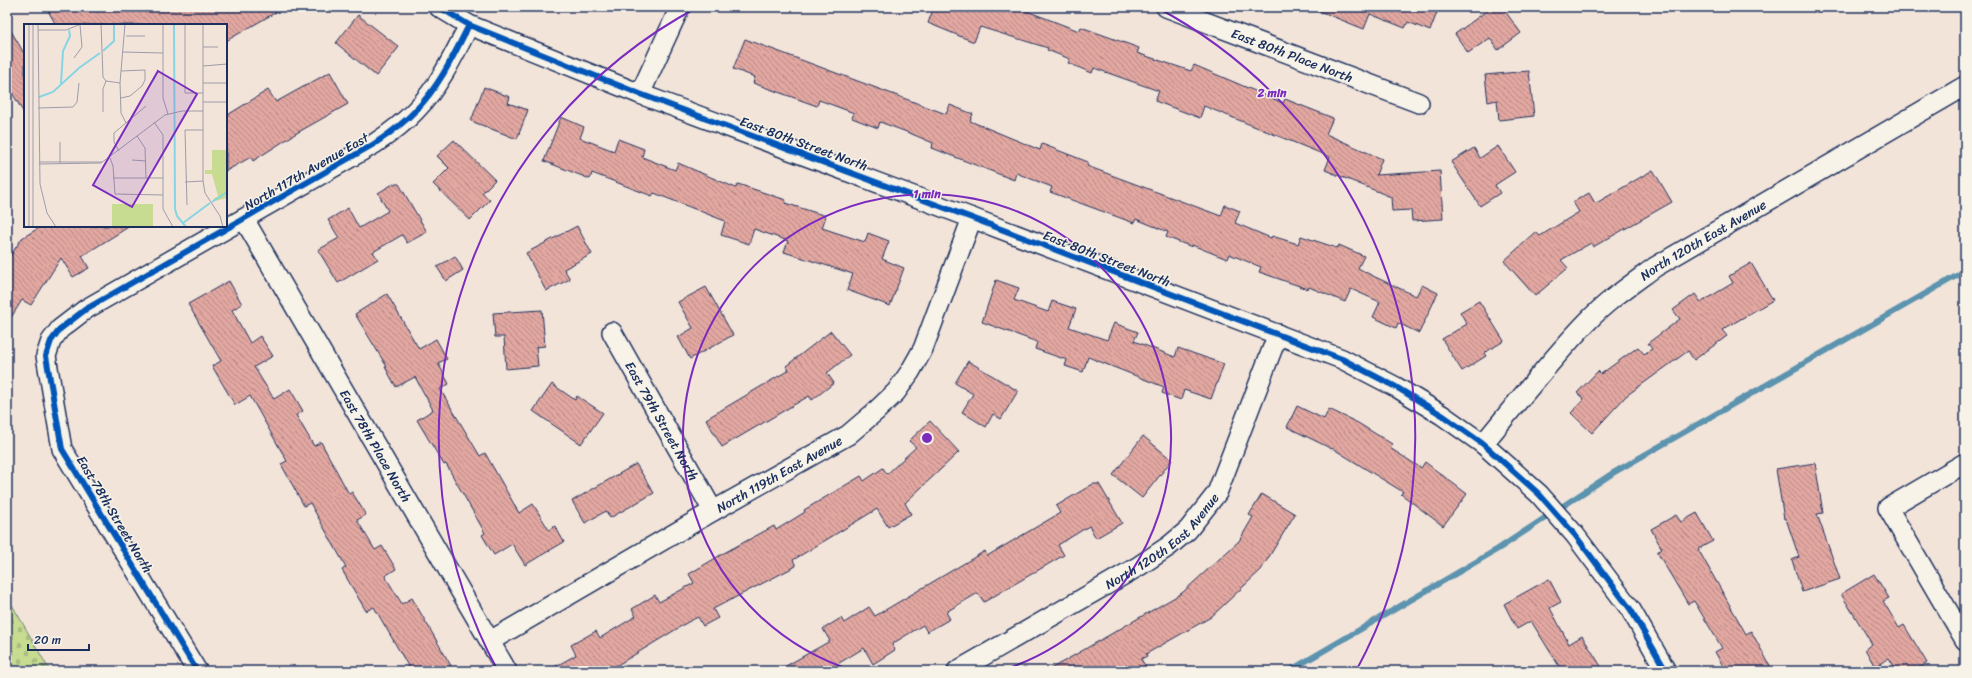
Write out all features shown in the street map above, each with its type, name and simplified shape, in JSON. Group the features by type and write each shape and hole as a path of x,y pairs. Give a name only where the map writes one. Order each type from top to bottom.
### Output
{"street":[{"name":"East 80th Street North","path":"439,7 469,25 640,94 1278,334 1342,359 1396,387 1442,415 1483,444 1539,494 1575,535 1631,610 1666,671"},
{"path":"640,94 680,7"},
{"name":"East 80th Place North","path":"1166,7 1419,103"},
{"name":"North 117th Avenue East","path":"46,356 51,341 60,328 71,319 374,144 399,127 416,111 433,89 451,61 469,25"},
{"name":"North 120th East Avenue","path":"1483,444 1589,320 1617,295 1655,267 1965,86"},
{"name":"North 119th East Avenue","path":"490,641 713,511 848,435 875,412 896,392 910,372 923,349 972,218"},
{"name":"East 78th Place North","path":"244,219 507,671"},
{"name":"East 79th Street North","path":"612,332 713,511"},
{"name":"North 120th East Avenue","path":"956,671 1138,566 1170,546 1188,530 1218,493 1278,334"},
{"name":"East 78th Street North","path":"46,356 62,449 197,671"},
{"path":"1965,463 1888,508 1965,640"}],"green space":[{"path":"7,596 50,671 7,671"}],"building":[{"path":"46,7 285,7 227,40 227,24 55,24"},
{"path":"934,7 1025,7 1024,10 1079,31 1081,27 1139,48 1137,53 1191,71 1194,65 1283,103 1285,99 1333,118 1326,134 1382,159 1376,175 1440,171 1443,219 1412,221 1411,210 1392,211 1391,197 1325,170 1330,157 1204,106 1200,118 1155,101 1159,91 1094,68 1092,73 1068,63 1070,59 1047,50 1048,48 980,27 974,42 928,23"},
{"path":"1309,7 1439,7 1430,31 1408,22 1405,28 1370,14 1364,29"},
{"path":"1492,7 1502,7 1521,33 1498,50 1490,38 1468,53 1455,34"},
{"path":"358,15 399,47 376,76 336,43"},
{"path":"7,24 24,53 24,113 7,84"},
{"path":"745,39 946,114 950,105 973,114 970,121 1040,150 1042,144 1088,162 1087,166 1221,216 1225,205 1240,211 1235,223 1271,238 1272,236 1298,244 1301,236 1337,248 1339,245 1364,256 1358,268 1373,276 1416,296 1422,285 1438,293 1419,333 1398,323 1396,328 1373,317 1380,302 1351,289 1345,302 1309,287 1308,289 1259,272 1261,267 1229,254 1227,259 1192,245 1192,247 1166,237 1168,232 1136,219 1134,223 1050,192 1052,187 1016,173 1014,180 932,148 933,143 880,122 878,128 852,118 854,113 819,100 817,106 753,83 755,77 733,69"},
{"path":"1529,71 1534,116 1499,120 1497,100 1488,102 1485,75"},
{"path":"330,72 348,104 295,134 253,161 251,157 227,170 227,115 268,90 276,102"},
{"path":"484,87 510,97 508,103 528,110 517,139 471,121"},
{"path":"561,117 584,127 580,138 614,151 618,139 644,149 642,157 675,170 678,163 736,188 738,184 786,200 785,203 826,216 822,228 865,242 868,233 889,241 882,259 904,268 890,306 847,290 853,274 784,252 788,241 754,229 749,244 721,235 725,221 654,193 652,196 592,173 590,179 544,161"},
{"path":"454,140 495,180 482,193 490,200 470,220 433,184 449,168 437,156"},
{"path":"1498,146 1515,172 1495,185 1500,193 1480,206 1451,162 1474,148 1480,158"},
{"path":"1653,170 1672,202 1593,247 1591,243 1561,260 1568,268 1535,296 1504,261 1536,232 1540,236 1579,212 1573,202 1589,193 1595,203 1598,202"},
{"path":"393,184 399,184 427,232 407,243 402,235 373,252 378,259 338,283 318,250 339,238 328,220 348,208 359,228 388,211 378,193"},
{"path":"577,226 592,254 564,269 570,279 546,291 526,253"},
{"path":"40,227 128,227 82,256 89,268 73,277 61,258 31,305 22,300 7,324 7,261 22,238"},
{"path":"455,256 463,270 446,281 437,267"},
{"path":"1751,263 1773,300 1722,330 1727,336 1694,360 1688,351 1626,396 1592,433 1571,413 1584,399 1577,393 1598,371 1601,374 1638,347 1644,354 1652,349 1648,343 1680,319 1673,310 1695,294 1701,302 1733,283 1729,276"},
{"path":"996,280 1019,288 1014,300 1048,312 1052,301 1076,309 1069,327 1107,340 1114,323 1138,332 1134,341 1175,357 1178,348 1224,364 1211,399 1184,390 1181,400 1162,393 1164,387 1088,357 1083,372 1065,366 1067,360 1035,349 1037,342 982,322"},
{"path":"229,281 242,304 232,310 250,343 260,336 273,356 254,367 274,399 290,389 303,411 296,415 314,446 321,442 349,494 352,492 366,515 357,520 375,550 382,546 396,569 385,576 402,604 412,598 454,671 411,671 374,607 366,611 342,570 346,567 310,503 304,506 281,464 287,461 250,396 235,405 212,366 221,361 188,304"},
{"path":"706,287 733,335 690,359 678,337 693,328 678,302"},
{"path":"387,294 419,349 436,339 447,359 438,363 449,384 440,389 480,456 485,453 519,513 533,504 549,530 555,526 564,542 525,565 512,544 494,555 482,535 485,533 446,464 444,465 417,420 433,410 415,377 396,387 385,367 387,367 355,314"},
{"path":"1479,301 1504,341 1484,353 1486,356 1462,371 1442,339 1467,324 1460,312"},
{"path":"542,310 545,346 536,347 538,366 506,369 504,337 495,337 493,313"},
{"path":"831,331 850,355 827,373 834,383 812,400 809,396 722,447 706,419 789,370 786,366"},
{"path":"968,361 1018,391 1001,419 993,414 986,427 962,412 973,394 955,383"},
{"path":"552,384 575,400 577,396 603,413 581,444 533,411"},
{"path":"1297,406 1324,419 1329,409 1358,423 1392,444 1390,448 1421,468 1425,462 1467,494 1443,526 1401,494 1403,492 1332,448 1287,427"},
{"path":"930,421 959,452 905,503 911,514 888,527 877,509 793,560 796,566 713,609 718,618 703,626 698,617 688,622 616,666 618,671 547,671 576,655 571,645 596,631 600,638 636,616 632,609 655,595 659,602 694,583 689,574 724,553 774,526 776,530 805,512 804,510 861,476 864,481 883,468 887,474 916,447 909,441"},
{"path":"1143,436 1172,460 1142,498 1113,475"},
{"path":"1815,463 1823,513 1817,514 1840,579 1802,592 1792,560 1799,557 1786,519 1784,519 1776,469"},
{"path":"636,464 654,493 610,518 606,511 585,523 572,501"},
{"path":"1093,484 1099,484 1122,523 1096,538 1089,526 1058,545 1064,555 984,602 978,593 946,612 950,619 927,632 923,625 892,644 895,650 873,664 864,648 826,671 777,671 830,641 823,629 841,618 844,623 869,607 875,616 985,551 987,556 1060,513 1056,506"},
{"path":"1262,494 1295,514 1261,570 1211,617 1146,654 1147,656 1141,659 1148,671 1047,671 1182,593 1239,541 1253,517 1249,515"},
{"path":"1697,513 1713,541 1698,549 1746,634 1751,631 1773,671 1726,671 1715,652 1722,648 1694,601 1688,604 1657,552 1662,549 1651,529 1676,515 1681,522"},
{"path":"1874,574 1889,598 1883,601 1899,628 1904,625 1927,663 1915,671 1897,671 1889,658 1875,667 1865,649 1872,644 1841,594"},
{"path":"1549,579 1561,602 1550,608 1569,644 1582,636 1604,671 1562,671 1531,621 1517,629 1504,604"}],"waterway":[{"path":"1289,671 1498,549 1613,473 1965,271"}],"cycle path":[{"path":"439,7 469,25 640,94 972,218 1342,359 1396,387 1442,415 1483,444 1539,494 1575,535 1631,610 1666,671"},
{"path":"197,671 62,449 46,356 51,341 60,329 86,309 374,144 401,125 424,102 439,81 469,25"}]}
